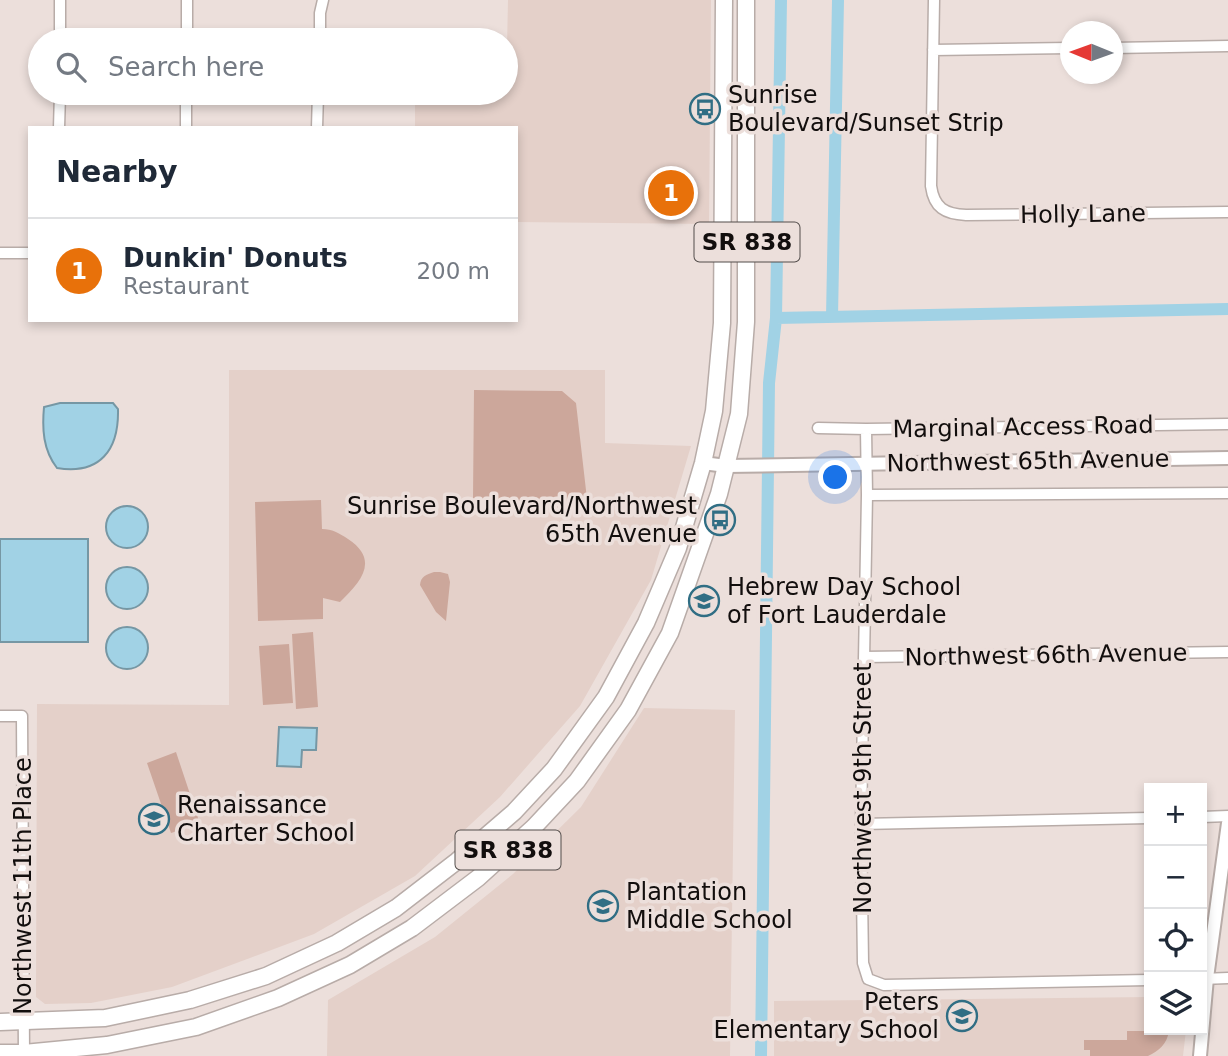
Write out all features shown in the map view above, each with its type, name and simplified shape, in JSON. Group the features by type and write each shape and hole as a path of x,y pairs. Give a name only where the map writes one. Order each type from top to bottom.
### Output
{"highway":[{"name":"SR 838","path":"0,1022 104,1018 190,1000 266,976 343,940 396,908 514,812 554,769 606,697 646,623 678,548 703,463 714,411 722,323 724,0"},
{"name":"SR 838","path":"0,1054 24,1055 107,1045 196,1027 278,998 355,961 423,920 478,878 534,827 577,782 628,710 670,633 719,494 739,414 746,322 746,0"},
{"path":"641,686 636,676 636,663 665,604 667,596 663,583"},
{"path":"343,940 355,961"}],"street":[{"path":"60,0 60,28"},
{"path":"187,0 187,28"},
{"path":"320,28 323,0"},
{"path":"934,0 933,50 1060,48"},
{"path":"1123,48 1228,46"},
{"name":"Holly Lane","path":"933,50 931,187 933,197 940,207 952,214 1228,212"},
{"path":"59,126 60,105"},
{"path":"186,105 186,126"},
{"path":"317,126 318,105"},
{"path":"0,253 28,253"},
{"name":"Marginal Access Road","path":"818,428 1228,424"},
{"name":"Northwest 9th Street","path":"866,429 861,824 863,963 868,979 884,985 1144,979"},
{"name":"Northwest 65th Avenue","path":"703,463 726,466 782,466 1228,458"},
{"path":"867,495 1228,493"},
{"name":"Northwest 66th Avenue","path":"864,657 1228,652"},
{"name":"Northwest 11th Place","path":"0,716 22,716 24,1055"},
{"path":"1207,817 1228,816"},
{"path":"861,824 1144,818"},
{"path":"1205,972 1228,823"},
{"path":"1207,978 1228,978"},
{"path":"1200,1056 1201,1035"}],"shaded area":[{"path":"508,0 711,0 709,224 518,222 518,126 415,126 415,105 518,105 518,28 507,28"},
{"path":"229,370 605,370 605,443 691,446 651,580 580,706 500,797 415,876 314,934 172,987 91,1003 45,1004 36,997 37,704 229,705"},
{"path":"474,390 562,391 576,403 587,499 575,510 484,509 473,498"},
{"path":"321,500 322,529 345,537 358,547 363,555 364,571 360,579 340,602 323,598 323,619 258,621 255,502"},
{"path":"434,572 448,574 450,582 446,621 436,612 420,585 426,575"},
{"path":"313,632 318,707 296,709 292,634"},
{"path":"289,644 293,703 263,705 259,646"},
{"name":"Plantation Middle School","path":"644,708 735,710 730,1056 327,1056 328,1000 435,937 513,874 581,807"},
{"path":"176,752 200,824 171,833 147,763"},
{"name":"Peters Elementary School","path":"1144,997 1144,1035 1185,1035 1183,1056 774,1056 774,1001"},
{"path":"1127,1031 1144,1031 1144,1035 1168,1035 1162,1047 1148,1056 1090,1056 1090,1050 1084,1050 1084,1040 1127,1040"}],"water":[{"path":"60,403 113,403 118,409 115,436 104,457 85,468 57,468 44,439 43,423 44,407"},
{"path":"127,506 142,512 148,527 142,542 127,548 112,542 106,527 112,512"},
{"path":"0,539 88,539 88,642 0,642"},
{"path":"127,567 142,573 148,588 142,603 127,609 112,603 106,588 112,573"},
{"path":"127,627 142,633 148,648 142,663 127,669 112,663 106,648 112,633"},
{"path":"279,727 317,728 316,750 302,750 301,767 277,766"}],"waterway":[{"path":"761,1056 769,383 776,318 781,0"},
{"path":"832,317 838,0"},
{"path":"776,318 1228,309"}],"place":[{"name":"Sunrise Boulevard/Sunset Strip","path":"705,109"},
{"name":"Dunkin' Donuts","path":"671,193"},
{"name":"Sunrise Boulevard/Northwest 65th Avenue","path":"720,520"},
{"name":"Hebrew Day School of Fort Lauderdale","path":"704,601"},
{"name":"Renaissance Charter School","path":"154,819"},
{"name":"Plantation Middle School","path":"603,906"},
{"name":"Peters Elementary School","path":"962,1016"}]}
